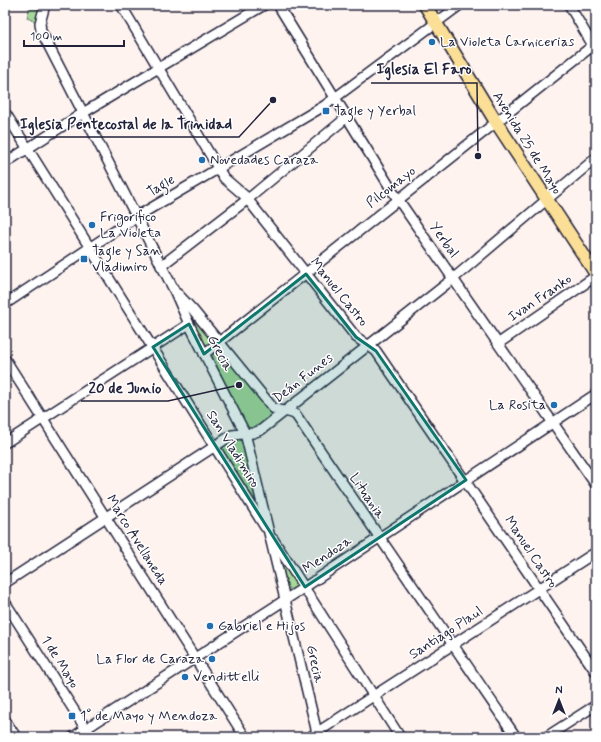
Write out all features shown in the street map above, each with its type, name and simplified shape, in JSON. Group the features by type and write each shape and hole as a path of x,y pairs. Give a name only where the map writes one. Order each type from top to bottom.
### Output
{"main road":[{"name":"Avenida 25 de Mayo","path":"426,5 496,122 546,201 596,275"}],"street":[{"name":"Grecia","path":"45,5 40,28 160,266 175,292 189,324 245,433 286,599 315,736"},
{"name":"Manuel Castro","path":"121,5 217,168 229,184 248,199 356,337 376,351 466,480 596,672"},
{"path":"5,163 83,113 264,5"},
{"name":"Yerbal","path":"278,5 346,118 398,199 554,424 593,475 596,485"},
{"name":"Tagle","path":"5,304 136,217 334,98 460,5"},
{"path":"569,5 595,46"},
{"name":"Pilcomayo","path":"204,354 398,199 595,46"},
{"name":"San Vladimiro","path":"6,114 269,533 400,737"},
{"path":"160,266 248,199 346,118"},
{"name":"Deán Funes","path":"5,583 215,445 232,435 252,433 261,430 454,278 596,158"},
{"name":"Ivan Franko","path":"499,343 596,275"},
{"name":"Lituania","path":"175,292 219,342 272,408 296,415 378,538 516,737"},
{"path":"5,443 189,324"},
{"name":"Marco Avellaneda","path":"5,359 44,418 245,737"},
{"name":"Mendoza","path":"72,737 305,587 466,480 554,424 596,394"},
{"name":"Santiago Plaul","path":"315,736 596,552"},
{"name":"1 de Mayo","path":"5,602 91,737"},
{"path":"546,737 596,704"},
{"path":"5,720 16,737"}],"highlighted area":[{"path":"306,274 356,337 376,351 466,480 305,587 153,347 189,324 204,354"}],"green space":[{"path":"30,5 42,5 37,22 27,18"},
{"path":"190,312 213,339 208,346 205,346 188,314"},
{"path":"217,350 223,352 274,412 274,415 256,429 247,429 213,358 213,355"},
{"path":"238,438 243,438 257,499 254,500 222,451 224,445"},
{"path":"282,560 298,584 291,590 287,587"}],"place":[{"name":"La Violeta Carnicerias","path":"432,42"},
{"name":"Iglesia Pentecostal de la Trinidad","path":"273,100"},
{"name":"Tagle y Yerbal","path":"326,111"},
{"name":"Iglesia El Faro","path":"478,156"},
{"name":"Novedades Caraza","path":"202,160"},
{"name":"Frigorifico La Violeta","path":"92,225"},
{"name":"Tagle y San Vladimiro","path":"84,259"},
{"name":"20 de Junio","path":"239,385"},
{"name":"La Rosita","path":"554,405"},
{"name":"Gabriel e Hijos","path":"210,626"},
{"name":"La Flor de Caraza","path":"212,659"},
{"name":"Vendittelli","path":"185,677"},
{"name":"1° de Mayo y Mendoza","path":"72,716"}]}
